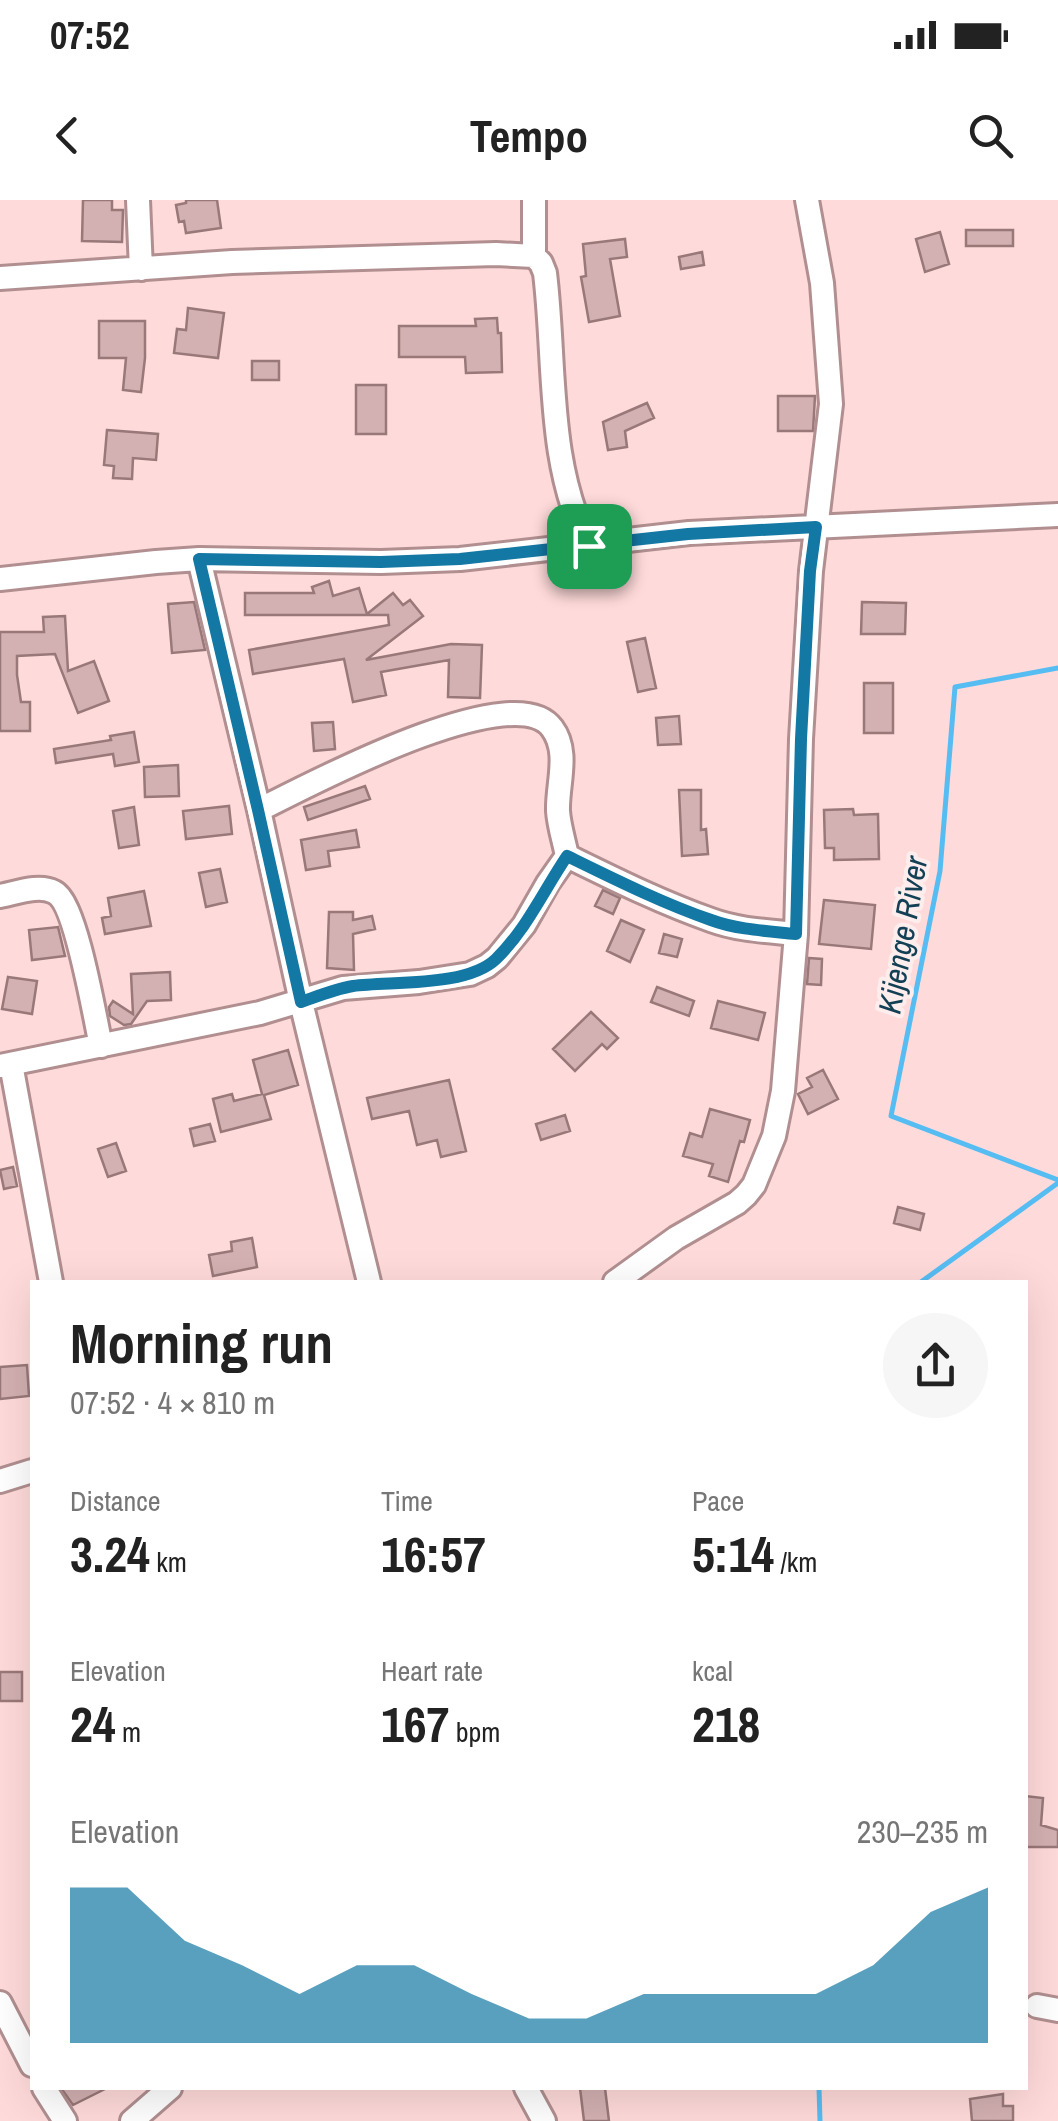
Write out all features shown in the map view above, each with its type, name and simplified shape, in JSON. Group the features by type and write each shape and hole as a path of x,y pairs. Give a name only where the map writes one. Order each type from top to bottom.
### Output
{"street":[{"path":"138,200 141,270"},
{"path":"534,200 534,256"},
{"path":"618,1280 676,1238 737,1203 754,1184 774,1136 783,1091 796,934 810,571 831,404 822,283 807,200"},
{"path":"0,278 232,262 534,256 545,273 560,461 576,522 589,546"},
{"path":"0,579 199,559 440,560 688,534 1058,515"},
{"path":"199,559 369,1280"},
{"path":"51,1280 6,1065 301,1002 343,988 463,976 497,958 524,925 567,856 558,817 562,750 552,728 540,718 522,713 497,714 452,725 354,762 258,810"},
{"path":"567,856 712,921 796,934"},
{"path":"0,896 42,889 62,897 77,938 101,1046"},
{"path":"0,1481 30,1473"},
{"path":"0,2003 30,2061"},
{"path":"45,2090 65,2121"},
{"path":"132,2121 168,2090"},
{"path":"527,2090 544,2121"}],"building":[{"path":"83,200 112,200 112,210 123,210 122,242 82,241"},
{"path":"186,200 217,200 221,228 186,233 176,205"},
{"path":"966,230 1013,230 1013,246 966,246"},
{"path":"940,232 949,264 925,272 916,239"},
{"path":"625,239 627,257 610,259 620,316 589,322 581,277 586,276 583,244"},
{"path":"702,252 704,265 681,269 679,257"},
{"path":"188,308 224,313 218,358 174,353 177,329 186,330"},
{"path":"497,318 502,372 466,373 465,357 399,357 399,326 476,326 475,319"},
{"path":"99,321 145,321 141,392 123,390 126,358 99,358"},
{"path":"252,361 279,361 279,380 252,380"},
{"path":"356,385 386,385 386,434 356,434"},
{"path":"778,396 815,396 813,431 778,431"},
{"path":"647,403 654,418 625,431 627,447 608,450 603,422"},
{"path":"107,430 158,434 156,460 133,458 132,479 113,478 114,466 104,465"},
{"path":"329,581 333,596 359,588 367,614 393,593 403,605 410,600 423,616 366,660 451,644 482,645 480,698 448,697 449,660 381,672 386,695 353,702 344,659 253,674 249,650 389,625 388,615 245,615 245,593 314,593 312,587"},
{"path":"194,602 205,650 172,653 168,604"},
{"path":"862,602 906,603 905,634 861,634"},
{"path":"65,616 68,671 94,661 109,701 78,713 55,654 17,656 21,702 30,702 30,731 0,731 0,632 44,632 43,617"},
{"path":"645,638 656,688 638,692 627,642"},
{"path":"864,683 893,683 893,733 864,733"},
{"path":"679,716 681,744 658,745 656,718"},
{"path":"333,722 335,749 314,751 312,723"},
{"path":"134,732 139,762 115,766 113,754 56,763 54,749 111,740 110,736"},
{"path":"178,765 179,796 145,797 144,767"},
{"path":"365,786 370,799 308,820 304,807"},
{"path":"679,790 701,790 701,830 706,829 708,854 682,856"},
{"path":"229,806 232,834 186,839 183,811"},
{"path":"134,807 139,845 119,848 113,811"},
{"path":"853,809 854,815 878,814 879,859 834,860 834,848 825,848 824,810"},
{"path":"356,830 359,847 328,851 330,866 306,870 301,840"},
{"path":"220,869 227,902 206,907 199,873"},
{"path":"603,890 620,898 613,914 595,906"},
{"path":"144,891 151,926 105,934 102,918 111,916 108,898"},
{"path":"824,900 875,905 871,949 819,944"},
{"path":"329,912 353,912 353,920 372,916 375,929 353,934 354,970 327,968"},
{"path":"621,920 644,930 630,962 607,951"},
{"path":"58,927 65,956 32,960 29,930"},
{"path":"664,934 682,939 677,957 659,953"},
{"path":"809,958 822,959 821,985 807,984"},
{"path":"170,972 171,1000 147,1001 131,1024 124,1025 110,1016 113,1001 133,1014 131,974"},
{"path":"8,977 37,981 32,1014 2,1009"},
{"path":"657,987 694,1001 689,1016 651,1002"},
{"path":"718,1001 765,1013 758,1040 711,1028"},
{"path":"591,1012 618,1038 607,1049 602,1044 575,1071 553,1049"},
{"path":"288,1050 298,1085 264,1095 271,1119 221,1132 213,1099 232,1094 234,1101 262,1094 253,1060"},
{"path":"823,1070 838,1099 808,1114 798,1094 812,1087 807,1078"},
{"path":"449,1080 466,1151 441,1157 437,1140 417,1145 409,1111 372,1119 367,1098"},
{"path":"710,1109 750,1120 728,1182 709,1176 713,1164 683,1156 690,1133 702,1137"},
{"path":"565,1115 570,1131 541,1140 536,1124"},
{"path":"210,1124 215,1141 194,1146 190,1129"},
{"path":"116,1143 126,1171 108,1177 98,1149"},
{"path":"13,1167 17,1186 4,1189 0,1170"},
{"path":"898,1207 924,1214 920,1230 894,1223"},
{"path":"252,1238 257,1267 213,1276 209,1255 232,1251 231,1242"},
{"path":"27,1365 29,1396 0,1399 0,1367"},
{"path":"0,1672 22,1672 22,1701 0,1701"},
{"path":"1028,1796 1043,1798 1041,1825 1058,1830 1058,1847 1028,1847"},
{"path":"62,2090 103,2090 73,2105"},
{"path":"580,2090 605,2090 609,2121 584,2121"},
{"path":"1003,2094 1003,2106 1013,2106 1013,2121 972,2121 970,2099"}],"waterway":[{"name":"Kijenge River","path":"1058,668 955,687 940,871 891,1116 1058,1180"},
{"name":"Kijenge River","path":"924,1280 1058,1183"},
{"name":"Kijenge River","path":"819,2090 820,2121"}],"route":[{"path":"816,527 801,739 796,934 712,921 567,856 524,925 487,966 463,976 343,988 301,1002 199,559 381,562 460,559 589,546 688,534 816,527"}]}
